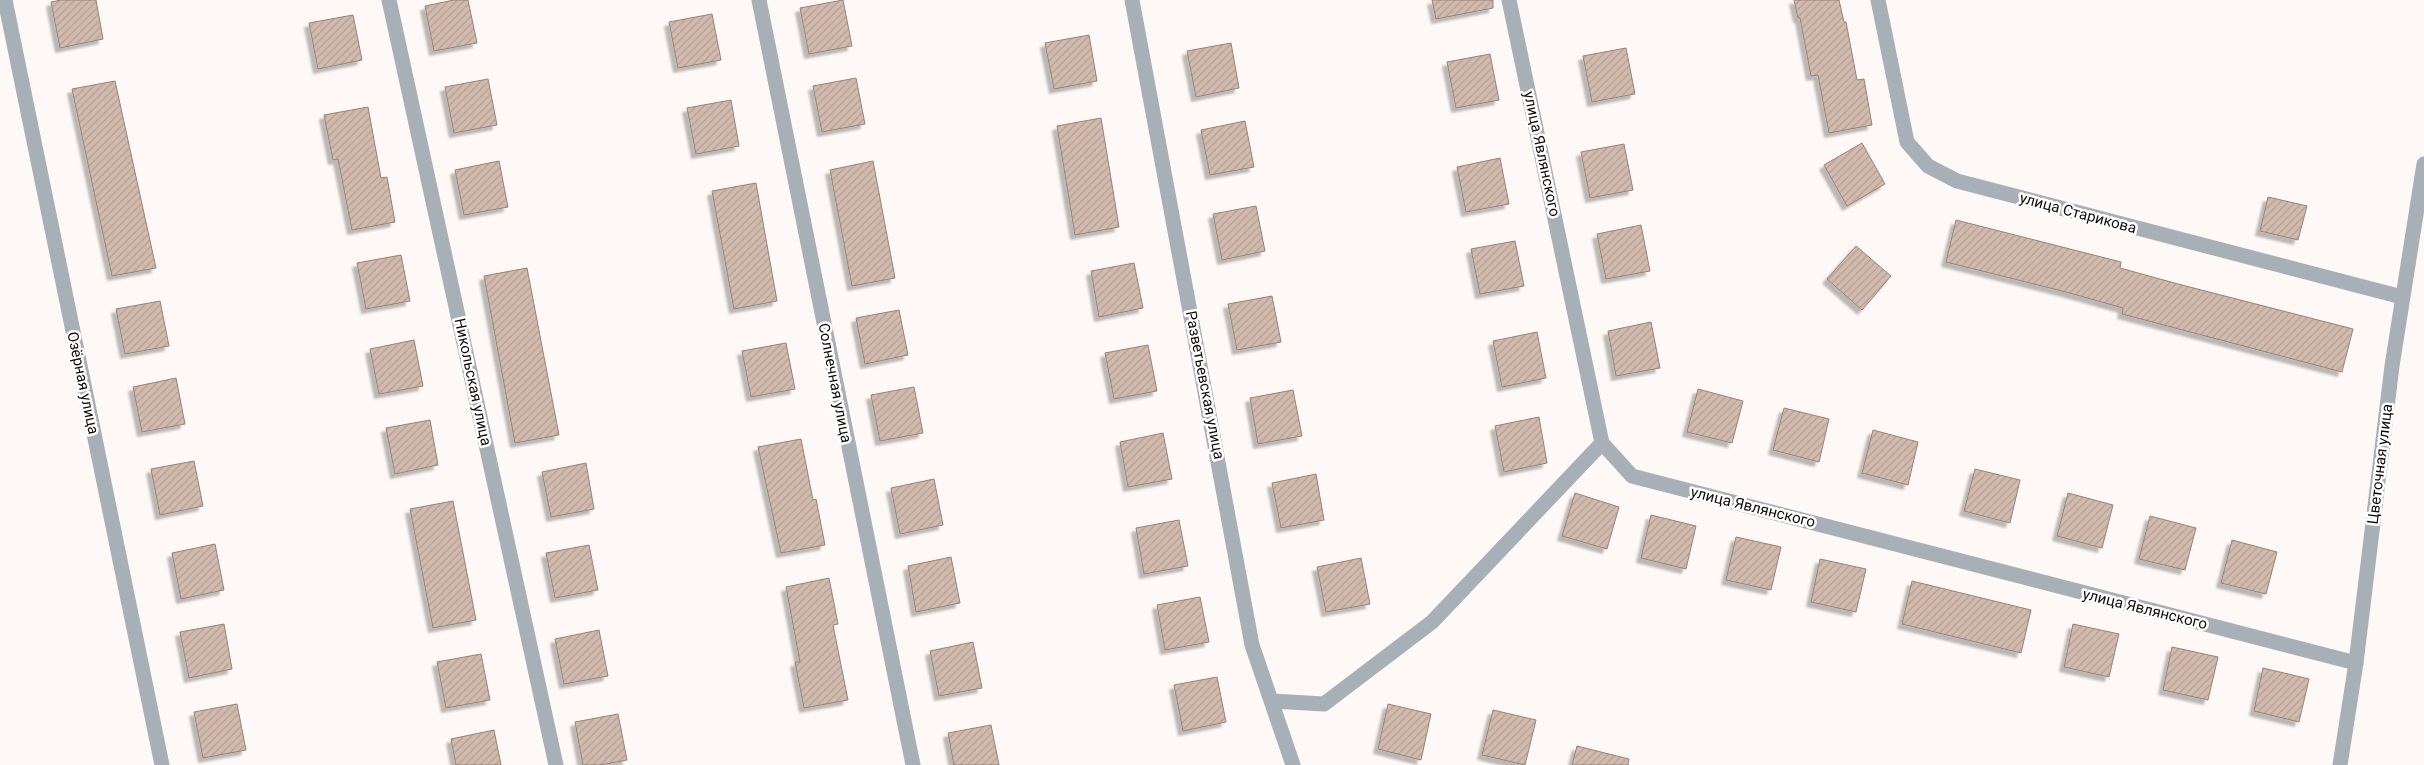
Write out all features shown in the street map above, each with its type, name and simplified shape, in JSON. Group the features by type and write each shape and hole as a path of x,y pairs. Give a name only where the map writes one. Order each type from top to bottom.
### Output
{"street":[{"name":"Озёрная улица","path":"4,0 162,765"},
{"name":"Никольская улица","path":"388,0 556,765"},
{"name":"Солнечная улица","path":"759,0 913,765"},
{"name":"Разветьевская улица","path":"1132,0 1252,645 1272,700 1292,765"},
{"name":"улица Являнского","path":"1509,0 1602,443 1632,476 2356,663"},
{"name":"улица Старикова","path":"1878,0 1908,142 1928,166 1957,181 2402,297"},
{"name":"Цветочная улица","path":"2340,765 2356,663 2402,297 2424,164"},
{"path":"1272,700 1324,704 1432,622 1602,443"}],"building":[{"path":"61,0 96,0 103,39 60,48 51,2"},
{"path":"454,0 468,0 477,43 434,51 425,6"},
{"path":"843,0 852,46 809,54 800,8"},
{"path":"1432,0 1493,0 1493,8 1436,19"},
{"path":"1794,0 1839,0 1844,22 1846,22 1857,80 1864,79 1872,125 1829,133 1818,75 1811,76 1800,18 1798,18"},
{"path":"712,14 721,60 678,68 669,22"},
{"path":"353,15 362,60 318,69 309,23"},
{"path":"1089,35 1097,81 1054,89 1045,43"},
{"path":"1231,43 1239,88 1196,97 1187,51"},
{"path":"1626,48 1635,94 1592,102 1583,56"},
{"path":"1490,54 1499,100 1456,108 1447,62"},
{"path":"856,78 865,124 822,132 813,86"},
{"path":"488,79 497,125 454,133 445,87"},
{"path":"115,81 156,268 112,276 72,89"},
{"path":"731,100 739,146 696,154 687,108"},
{"path":"368,107 381,178 387,177 395,222 352,230 338,159 333,160 324,115"},
{"path":"1101,118 1119,227 1075,235 1057,126"},
{"path":"1245,121 1254,167 1210,175 1201,130"},
{"path":"1862,143 1885,184 1847,206 1824,165"},
{"path":"1624,144 1633,190 1590,198 1581,152"},
{"path":"1500,158 1509,204 1466,212 1457,167"},
{"path":"499,161 508,207 464,215 455,170"},
{"path":"873,161 895,278 852,286 830,170"},
{"path":"756,183 777,301 734,309 712,191"},
{"path":"2268,197 2307,206 2298,240 2260,231"},
{"path":"1256,206 1265,251 1222,260 1213,214"},
{"path":"1956,220 2121,262 2120,268 2353,329 2342,372 2122,314 2123,308 2066,292 1946,262"},
{"path":"1641,225 1650,271 1606,279 1597,234"},
{"path":"1515,241 1524,286 1480,294 1471,249"},
{"path":"1856,246 1891,276 1862,310 1827,279"},
{"path":"401,255 410,301 366,309 357,263"},
{"path":"1134,263 1143,308 1099,317 1091,271"},
{"path":"527,268 559,435 515,443 484,276"},
{"path":"1272,296 1281,342 1237,350 1228,304"},
{"path":"160,301 169,346 125,354 116,309"},
{"path":"899,310 908,355 865,364 856,318"},
{"path":"1651,322 1660,368 1616,376 1608,331"},
{"path":"1537,332 1546,378 1502,387 1493,341"},
{"path":"414,340 423,386 379,394 370,349"},
{"path":"786,343 795,389 751,397 742,351"},
{"path":"1148,345 1157,391 1114,399 1105,353"},
{"path":"176,378 185,424 142,432 133,387"},
{"path":"914,387 923,433 880,441 871,395"},
{"path":"1698,389 1743,401 1732,443 1687,432"},
{"path":"1293,390 1302,436 1258,444 1250,398"},
{"path":"1784,408 1829,419 1819,462 1773,450"},
{"path":"1539,417 1547,463 1504,472 1495,426"},
{"path":"430,420 438,465 395,474 386,428"},
{"path":"1873,430 1918,442 1908,485 1862,473"},
{"path":"1163,433 1172,479 1128,487 1120,442"},
{"path":"801,439 813,500 816,499 825,545 781,553 758,447"},
{"path":"194,461 203,506 160,515 151,469"},
{"path":"586,463 594,509 551,517 542,472"},
{"path":"1975,469 2020,480 2010,523 1964,511"},
{"path":"1316,474 1324,520 1281,528 1272,483"},
{"path":"934,479 943,525 900,534 891,488"},
{"path":"1575,493 1619,507 1607,549 1562,536"},
{"path":"2068,493 2113,505 2102,548 2057,536"},
{"path":"453,501 476,620 433,628 410,509"},
{"path":"1651,515 1696,526 1686,569 1641,558"},
{"path":"2150,516 2196,528 2185,570 2139,559"},
{"path":"1179,520 1188,566 1144,574 1136,528"},
{"path":"1736,537 1781,547 1771,590 1726,580"},
{"path":"2232,540 2277,552 2266,594 2221,583"},
{"path":"215,544 224,590 181,599 172,553"},
{"path":"589,545 598,590 555,598 546,553"},
{"path":"951,557 960,603 916,612 908,566"},
{"path":"1361,558 1370,604 1326,612 1317,567"},
{"path":"1820,559 1866,569 1856,612 1811,602"},
{"path":"829,578 838,624 833,625 848,700 804,708 795,662 800,662 786,587"},
{"path":"1912,581 2031,610 2021,653 1902,624"},
{"path":"1200,597 1209,642 1165,650 1157,605"},
{"path":"224,624 232,669 189,678 180,632"},
{"path":"2073,624 2119,634 2109,677 2064,667"},
{"path":"599,630 608,676 564,684 555,639"},
{"path":"973,642 982,688 939,696 930,651"},
{"path":"2172,647 2218,657 2208,700 2163,690"},
{"path":"481,654 490,700 446,708 437,662"},
{"path":"2263,668 2309,679 2299,722 2254,711"},
{"path":"1217,677 1226,722 1183,731 1174,685"},
{"path":"237,704 246,750 203,758 194,712"},
{"path":"1388,704 1431,714 1421,760 1378,749"},
{"path":"1493,710 1536,720 1525,765 1482,755"},
{"path":"618,714 627,760 600,765 583,765 575,722"},
{"path":"991,725 999,765 954,765 948,733"},
{"path":"494,730 501,765 456,765 451,739"},
{"path":"1577,746 1629,759 1628,765 1572,765"}]}
